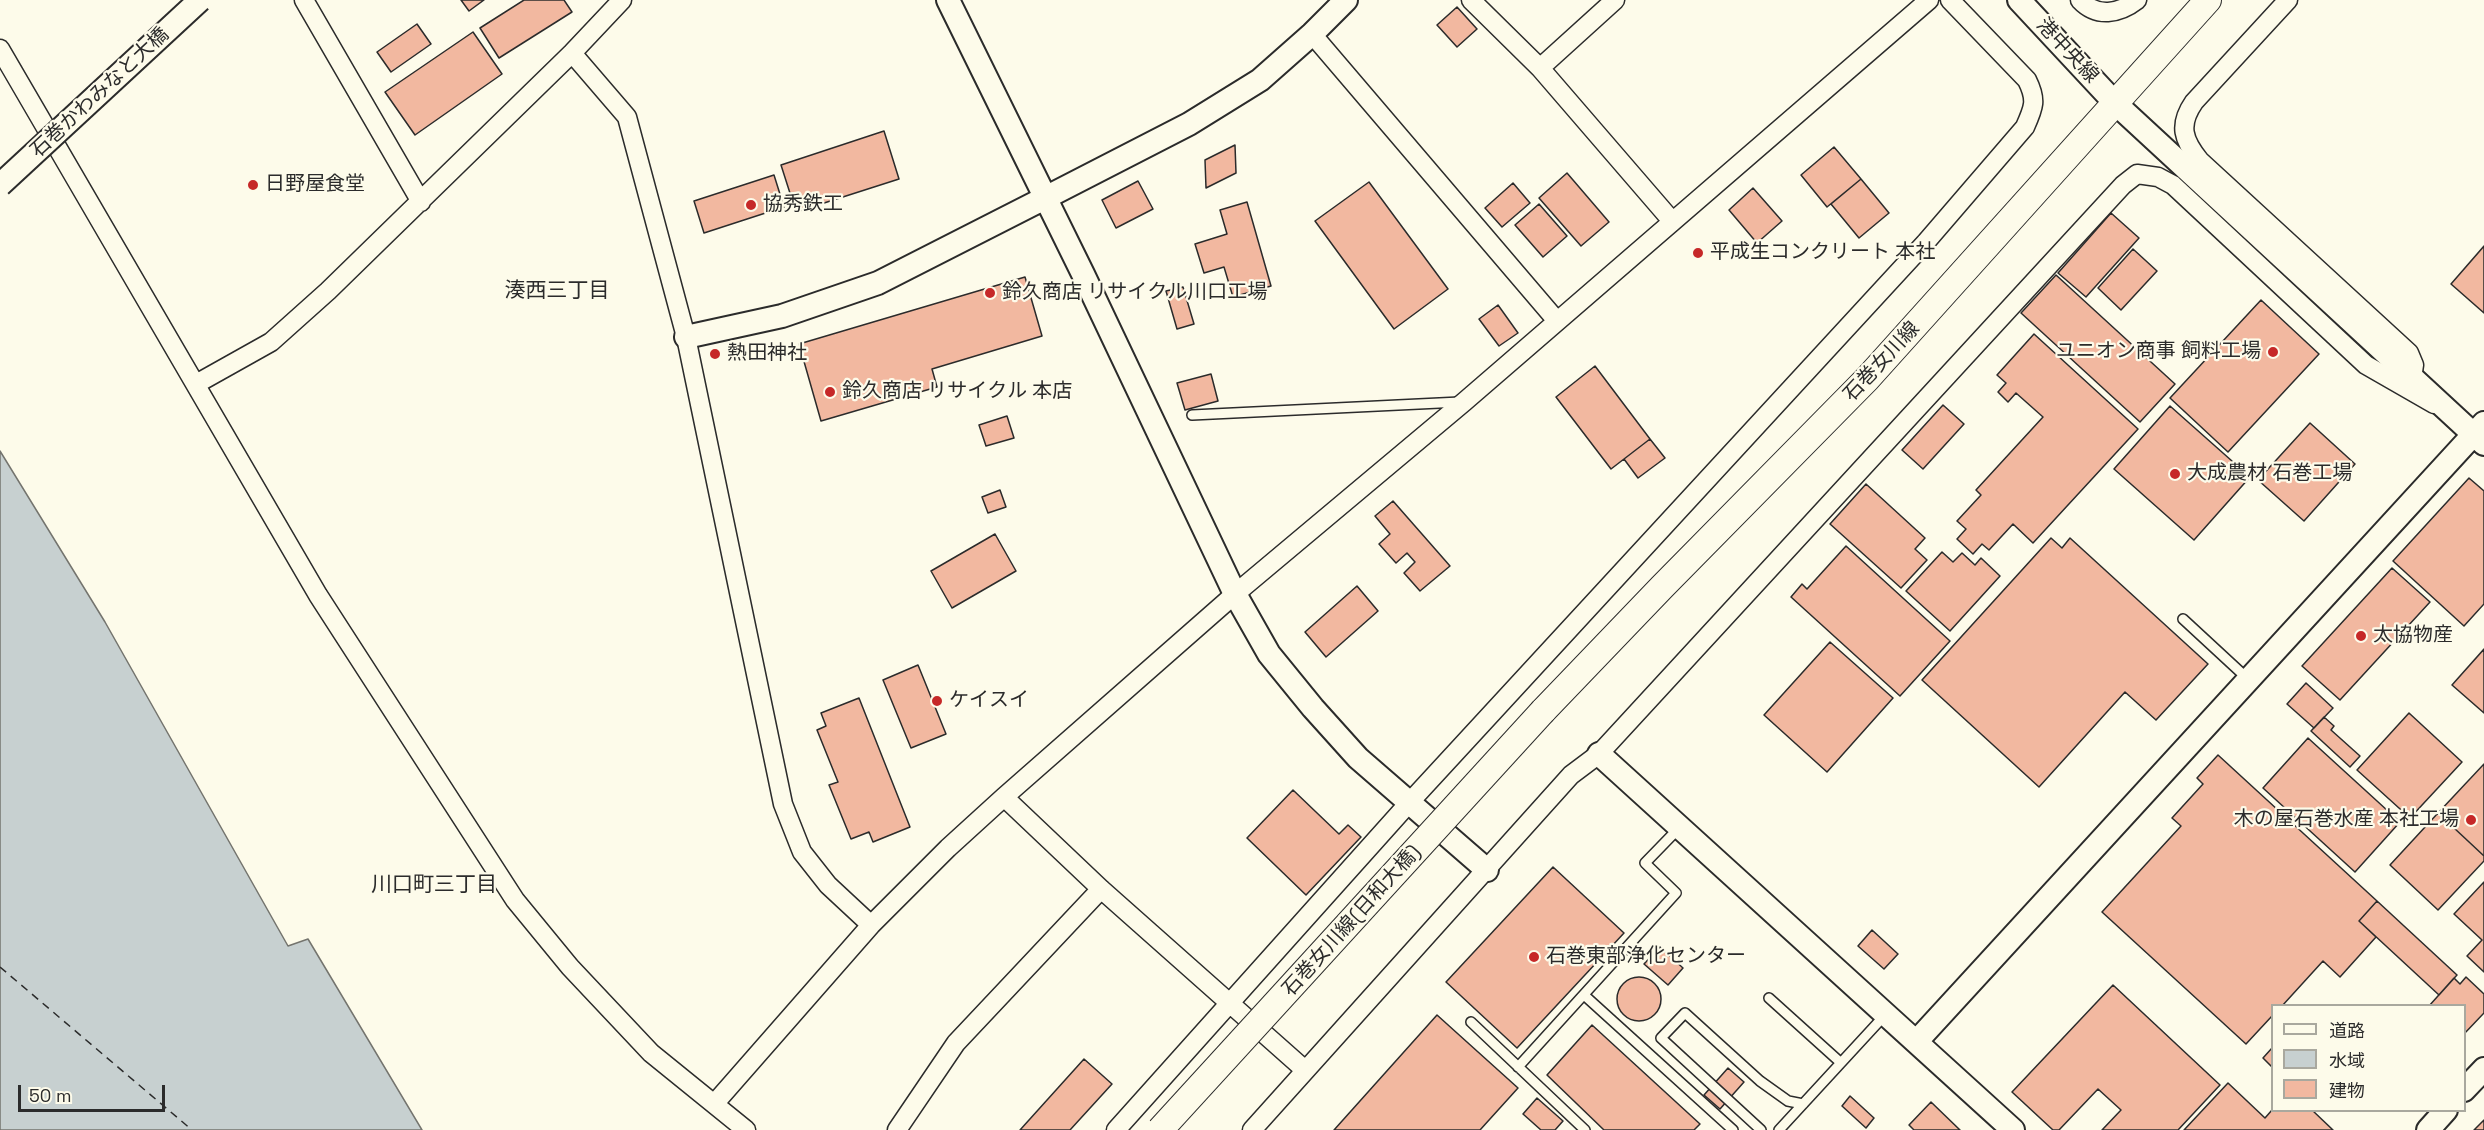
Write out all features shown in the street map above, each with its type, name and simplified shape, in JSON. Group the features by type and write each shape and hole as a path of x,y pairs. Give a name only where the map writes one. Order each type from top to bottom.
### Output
{"main road":[{"name":"石巻女川線","path":"1543,711 1867,379 2208,0"},
{"name":"石巻女川線(日和大橋)","path":"1160,1130 1543,711"}],"street":[{"name":"石巻かわみなと大橋","path":"0,185 200,0"},
{"path":"304,0 421,202"},
{"path":"196,384 271,342 328,291 572,53 622,0"},
{"path":"948,0 1235,594 1269,654 1305,699 1358,758 1486,870"},
{"path":"686,337 782,316 878,283 1045,198 1189,124 1260,80 1346,0"},
{"path":"1471,0 1540,68 1671,221"},
{"path":"1540,68 1615,0"},
{"path":"715,1103 872,925 948,848 1004,797 1235,594 1464,402 1929,0"},
{"path":"1116,1130 1408,804 1926,242 2025,126 2034,108 2034,92 2027,80 1950,0"},
{"name":"港中央線","path":"2019,0 2115,103 2412,378 2448,410 2481,434"},
{"path":"2080,0 2086,7 2103,13 2118,11 2137,0"},
{"path":"2288,0 2186,113 2184,128 2186,144 2200,161 2409,353 2414,365 2412,378"},
{"path":"1312,34 1557,321"},
{"path":"0,49 318,595 515,900 570,967 651,1053 746,1130"},
{"path":"572,53 627,117 686,337 783,804 802,852 828,885 872,925"},
{"path":"1252,1130 1571,775 1599,754 2123,185 2137,174 2158,177 2173,184 2366,364 2419,397 2448,410"},
{"path":"1916,1042 2249,680 2481,434"},
{"path":"1599,754 2013,1130"},
{"path":"1004,797 1101,890 1305,1070"},
{"path":"897,1130 956,1043 1101,890"},
{"path":"2466,1088 2484,1069"},
{"path":"2428,1130 2444,1112"}],"lane":[{"path":"1192,415 1464,402"},
{"path":"2183,619 2249,680"},
{"path":"1518,1067 1676,893 1645,863 1680,827"},
{"path":"1584,995 1733,1130"},
{"path":"1769,998 1840,1062"},
{"path":"1761,1130 1661,1038 1684,1013 1760,1081 1788,1101 1803,1104"},
{"path":"1779,1130 1886,1014"},
{"path":"1471,1022 1585,1130"}],"water":[{"path":"0,451 105,622 288,946 308,939 422,1130 0,1130"}],"building":[{"path":"461,0 484,0 469,11"},
{"path":"524,0 564,0 572,12 499,58 480,28"},
{"path":"1457,7 1477,29 1457,47 1437,25"},
{"path":"417,24 431,44 391,72 377,52"},
{"path":"473,32 502,74 415,135 385,92"},
{"path":"884,131 899,179 796,212 781,165"},
{"path":"1235,145 1236,173 1206,188 1205,160"},
{"path":"1834,147 1861,179 1827,207 1801,175"},
{"path":"1567,173 1609,222 1581,246 1539,198"},
{"path":"774,175 784,207 704,233 694,201"},
{"path":"1861,179 1889,213 1859,238 1831,204"},
{"path":"1138,181 1153,209 1116,228 1102,200"},
{"path":"1369,182 1448,289 1394,329 1315,221"},
{"path":"1513,183 1530,203 1502,227 1485,208"},
{"path":"1753,188 1782,221 1757,243 1729,210"},
{"path":"1247,202 1271,286 1233,297 1224,267 1204,273 1195,244 1227,234 1220,210"},
{"path":"1539,204 1567,236 1543,257 1515,225"},
{"path":"2111,213 2139,238 2086,297 2058,273"},
{"path":"2484,246 2484,313 2451,284"},
{"path":"2133,249 2157,271 2121,310 2098,288"},
{"path":"2056,275 2175,384 2140,422 2021,313"},
{"path":"1025,277 1042,336 932,369 937,387 821,421 799,344"},
{"path":"1183,287 1194,324 1177,329 1166,291"},
{"path":"2261,300 2319,354 2228,452 2170,398"},
{"path":"1498,305 1518,333 1499,346 1479,319"},
{"path":"2034,334 2138,429 2033,543 2013,524 1989,550 1982,544 1973,554 1957,539 1966,529 1957,521 1981,495 1976,490 2043,417 2016,393 2008,402 1998,392 2006,383 1997,375"},
{"path":"1595,366 1650,439 1611,469 1556,397"},
{"path":"1211,374 1218,401 1185,410 1177,383"},
{"path":"1943,405 1964,424 1923,469 1902,450"},
{"path":"2170,406 2250,477 2194,540 2114,469"},
{"path":"1007,416 1014,438 986,446 979,425"},
{"path":"2310,423 2355,464 2304,521 2258,480"},
{"path":"1650,439 1665,458 1638,478 1624,459"},
{"path":"2469,478 2484,491 2484,604 2464,626 2393,561"},
{"path":"1866,484 1925,538 1915,549 1927,560 1901,588 1830,524"},
{"path":"1000,490 1006,507 988,513 982,497"},
{"path":"1393,501 1450,566 1420,591 1404,573 1415,562 1407,553 1396,563 1379,544 1390,534 1375,516"},
{"path":"995,534 1016,571 952,608 931,571"},
{"path":"2051,538 2062,548 2070,538 2208,664 2156,720 2125,692 2039,787 1922,680"},
{"path":"1846,546 1950,641 1900,696 1791,597 1802,584 1807,589"},
{"path":"1942,552 1953,562 1962,553 1975,565 1981,558 2000,576 1950,631 1906,591"},
{"path":"2392,568 2430,602 2340,700 2302,666"},
{"path":"1357,586 1378,611 1326,657 1305,632"},
{"path":"1830,642 1893,698 1827,772 1764,715"},
{"path":"2484,649 2484,713 2452,685"},
{"path":"918,665 946,734 911,748 883,680"},
{"path":"2306,683 2333,708 2314,728 2287,704"},
{"path":"859,698 910,827 873,842 869,832 851,839 829,785 838,782 817,730 826,726 821,713"},
{"path":"2409,713 2462,762 2410,818 2357,770"},
{"path":"2324,717 2334,726 2331,730 2360,756 2350,767 2311,731"},
{"path":"2308,738 2400,822 2355,872 2263,788"},
{"path":"2218,755 2377,901 2359,921 2376,937 2340,977 2323,961 2284,1004 2271,1004 2271,1017 2246,1044 2102,912 2181,826 2172,818 2203,784 2197,778"},
{"path":"2484,764 2484,856 2438,813"},
{"path":"1293,790 1339,834 1348,825 1361,837 1306,895 1247,838"},
{"path":"2438,813 2484,856 2484,861 2438,910 2390,865"},
{"path":"1553,867 1624,933 1517,1048 1446,982"},
{"path":"2484,882 2484,972 2467,956 2482,940 2454,914"},
{"path":"2377,901 2457,975 2439,995 2359,921"},
{"path":"1872,930 1898,954 1884,969 1858,946"},
{"path":"1660,947 1683,968 1668,985 1644,964"},
{"path":"1639,977 1655,983 1661,999 1655,1015 1639,1021 1623,1015 1617,999 1623,983"},
{"path":"2466,977 2484,994 2484,1013 2466,1032 2466,1004 2431,1004 2454,978 2460,984"},
{"path":"2113,985 2220,1085 2178,1130 2102,1130 2121,1110 2098,1089 2059,1130 2053,1130 2012,1092"},
{"path":"1437,1015 1518,1088 1480,1130 1334,1130"},
{"path":"1592,1025 1700,1124 1694,1130 1604,1130 1547,1075"},
{"path":"2271,1049 2271,1066 2263,1058"},
{"path":"1084,1059 1112,1084 1070,1130 1020,1130"},
{"path":"1728,1068 1744,1082 1720,1109 1704,1095"},
{"path":"2228,1083 2265,1118 2271,1111 2314,1112 2333,1130 2184,1130"},
{"path":"1850,1096 1874,1118 1866,1128 1842,1106"},
{"path":"1537,1098 1563,1121 1555,1130 1541,1130 1523,1114"},
{"path":"1931,1102 1960,1130 1914,1130 1909,1125"},
{"path":"2484,1120 2484,1130 2474,1130"}],"ferry route":[{"path":"0,967 192,1130"}],"place":[{"name":"日野屋食堂","path":"253,185"},
{"name":"協秀鉄工","path":"751,205"},
{"name":"平成生コンクリート 本社","path":"1698,253"},
{"name":"鈴久商店 リサイクル川口工場","path":"990,293"},
{"name":"ユニオン商事 飼料工場","path":"2273,352"},
{"name":"熱田神社","path":"715,354"},
{"name":"鈴久商店 リサイクル 本店","path":"830,392"},
{"name":"大成農材 石巻工場","path":"2175,474"},
{"name":"太協物産","path":"2361,636"},
{"name":"ケイスイ","path":"937,701"},
{"name":"木の屋石巻水産 本社工場","path":"2471,820"},
{"name":"石巻東部浄化センター","path":"1534,957"}],"district":[{"name":"湊西三丁目","path":"557,291"},
{"name":"川口町三丁目","path":"434,885"}]}
